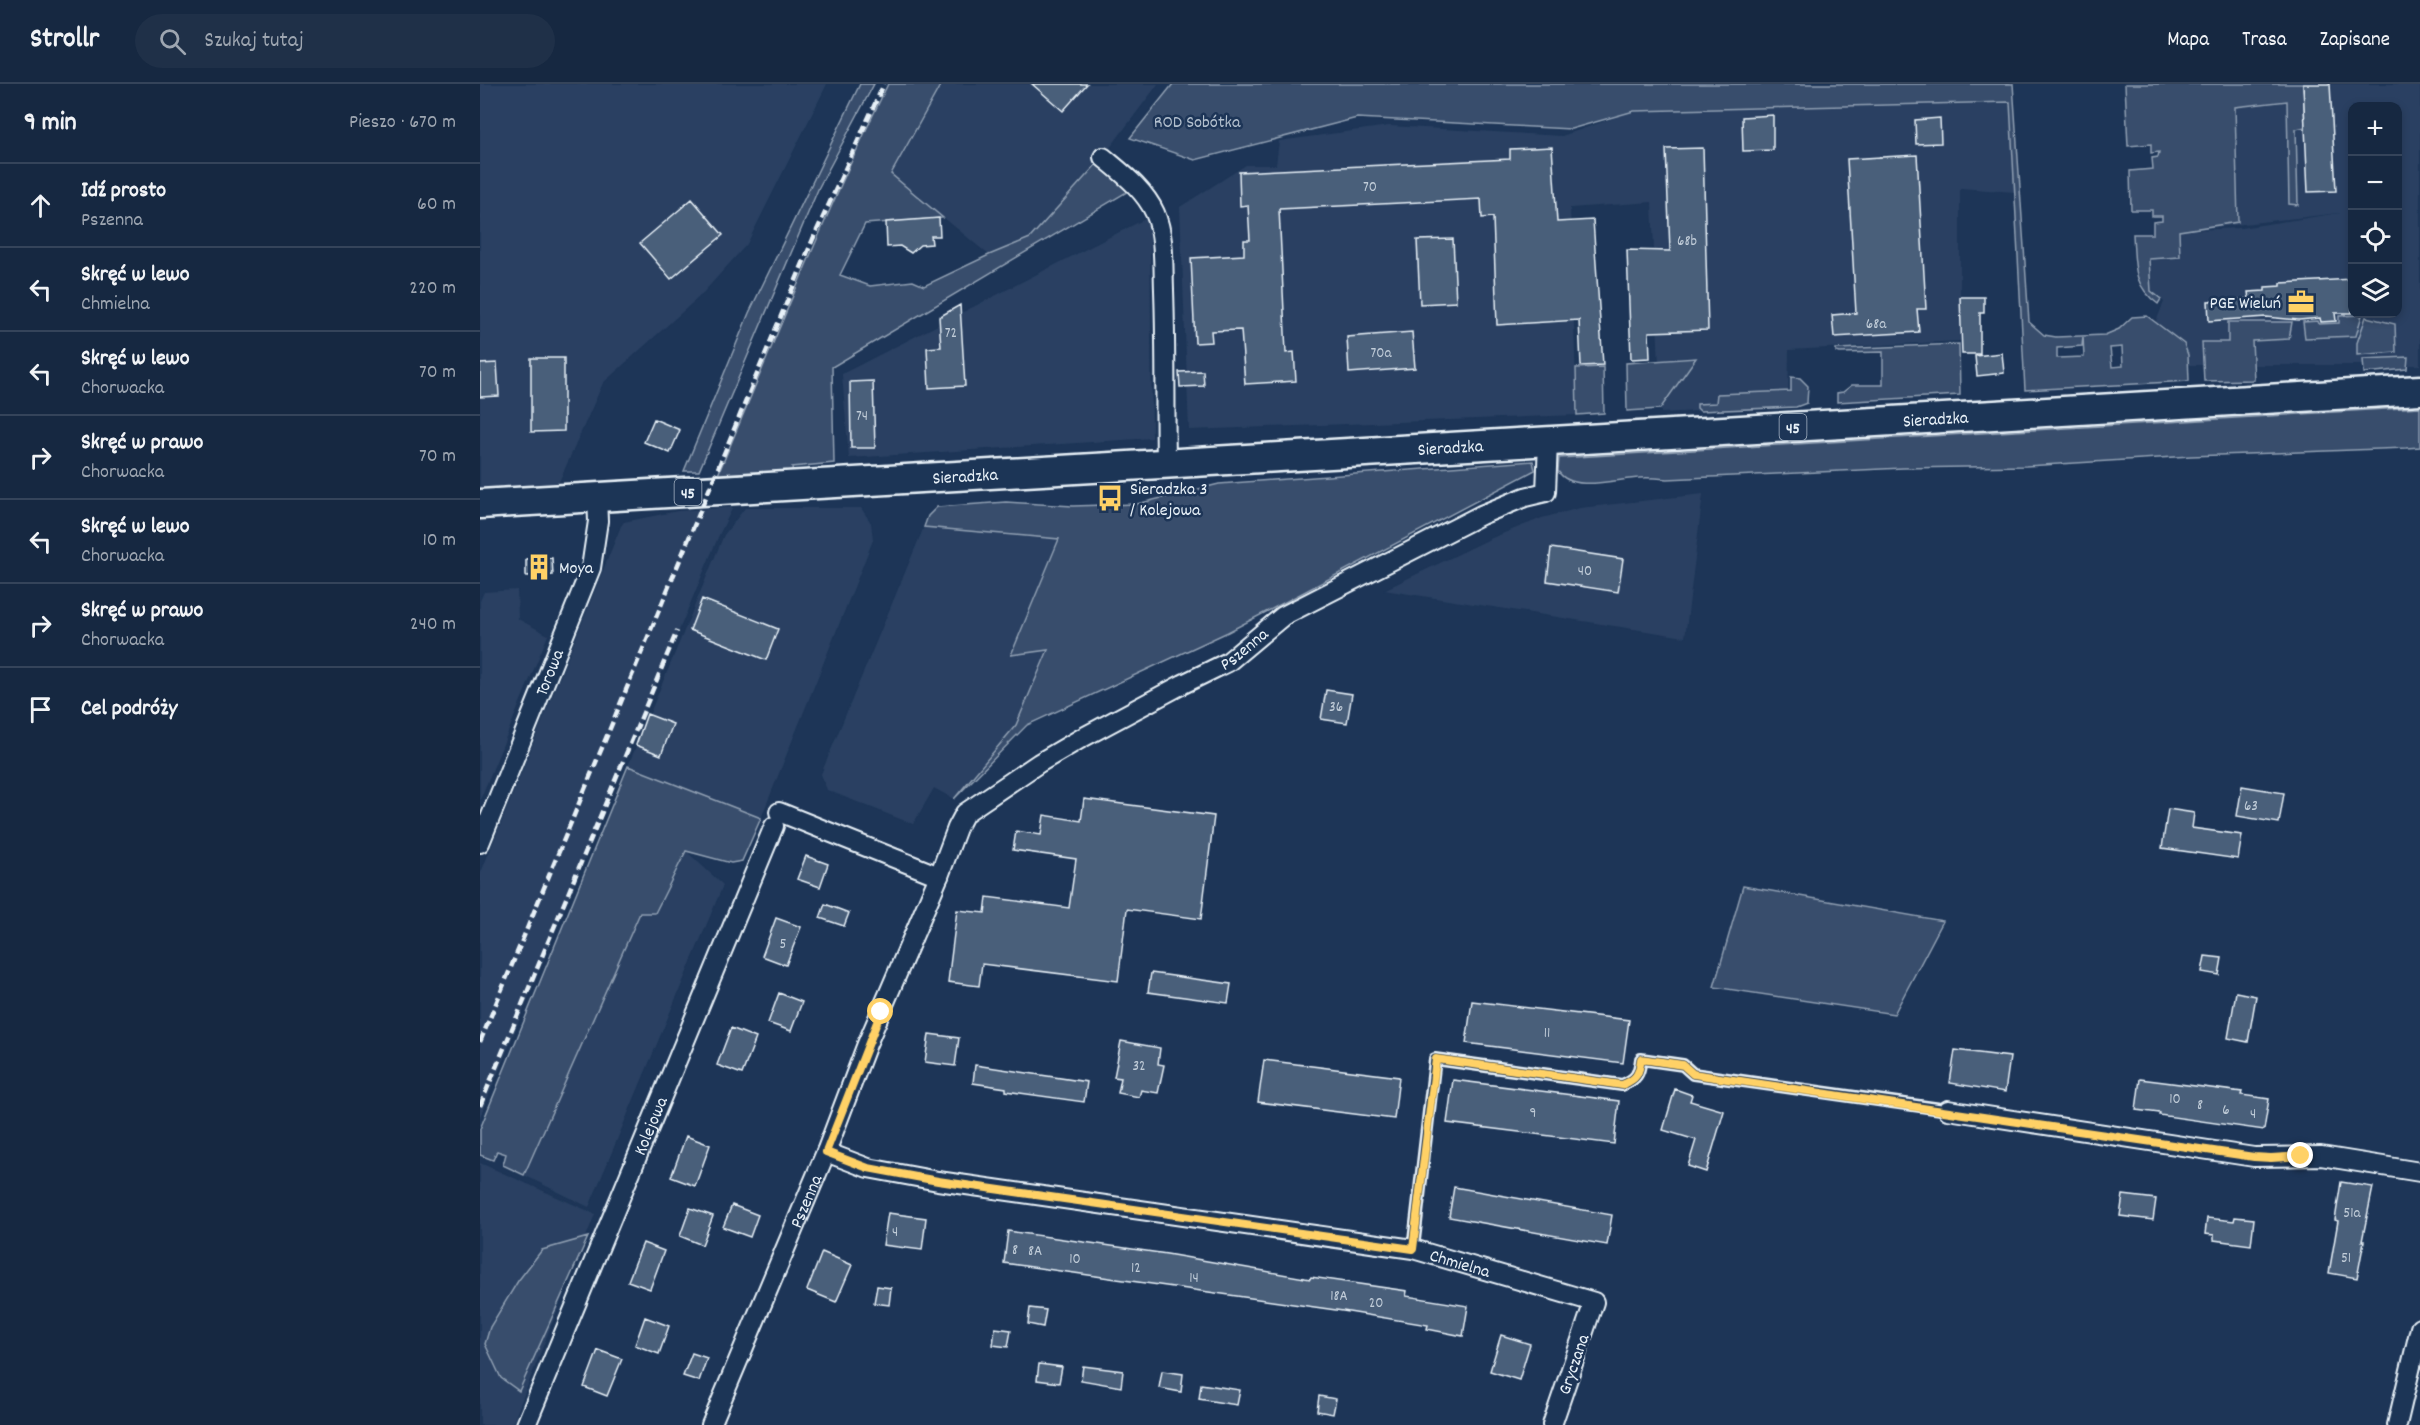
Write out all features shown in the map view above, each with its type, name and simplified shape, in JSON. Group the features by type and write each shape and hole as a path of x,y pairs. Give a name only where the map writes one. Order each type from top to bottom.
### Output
{"main road":[{"name":"Sieradzka","path":"480,504 2420,390"}],"street":[{"path":"1103,157 1136,186 1155,212 1158,221 1162,246 1165,309 1166,463"},
{"name":"Pszenna","path":"711,1425 826,1152 867,1044 965,813 1039,764 1162,694 1228,662 1283,616 1481,515 1525,497 1546,492 1548,442"},
{"name":"Torowa","path":"480,843 591,568 598,521 597,496"},
{"name":"Kolejowa","path":"526,1425 777,819 939,876"},
{"path":"1948,1110 2254,1157 2321,1156 2420,1172"},
{"name":"Chmielna","path":"826,1152 868,1168 938,1181 1413,1249 1594,1302"},
{"name":"Gryczana","path":"1552,1425 1594,1302"},
{"path":"2397,1425 2420,1328"}],"lane":[{"path":"1413,1249 1436,1059 1622,1085 1634,1080 1639,1074 1641,1059 1683,1065 1693,1074 1948,1110"}],"shaded area":[{"path":"480,84 827,84 747,244 701,295 603,383 558,484 480,488"},
{"path":"941,84 1158,84 1103,157 1031,238 989,255 891,174"},
{"path":"2171,84 2420,84 2420,365 2156,365 2153,329 2164,302 2151,291 2149,259 2180,256","holes":["2340,213 2241,228 2192,230"]},
{"path":"2010,102 2015,192 1960,188 1960,341 1789,350 1788,406 1661,413 1652,202 1570,208 1577,415 1189,430 1180,207 1246,165 1276,165 1279,141 1389,126 1562,136 1634,111"},
{"path":"1145,219 1150,230 1152,438 849,458 842,374"},
{"path":"1703,494 1685,637 1384,590 1492,538 1542,518 1580,508"},
{"path":"733,507 719,535 627,754 480,1117 480,875 621,526 624,522 678,511"},
{"path":"745,508 861,508 871,523 873,540 761,818 628,766 724,535"},
{"path":"924,527 1059,539 1011,655 1048,649 1016,725 954,799 934,788 913,824 827,790 821,774"},
{"path":"517,590 518,619 548,635 480,800 480,601 484,592"},
{"path":"686,851 723,885 589,1207 524,1175 640,913 655,913"},
{"path":"480,1163 595,1214 512,1425 480,1425"}],"green space":[{"path":"860,84 874,84 819,187 699,471 684,471 749,313"},
{"path":"888,84 941,84 891,174 943,218 865,224 840,275 870,286 913,281 924,286 1030,238 1103,157 1137,186 832,367 834,463 792,467 793,473 717,477 821,230"},
{"name":"ROD Sobótka","path":"1173,84 2013,84 2029,322 2044,335 2056,337 2105,335 2119,329 2132,317 2147,316 2184,344 2188,355 2189,381 2025,390 2010,102 1634,111 1571,129 1357,118 1195,160 1130,138","holes":["2083,336 2084,357 2057,358 2057,348 2082,346","2122,347 2123,366 2112,367 2110,348"]},
{"path":"2125,84 2303,84 2305,127 2296,129 2298,205 2289,204 2287,101 2235,107 2238,222 2179,231 2180,257 2149,259 2151,291 2161,299 2158,304 2143,289 2139,281 2135,264 2133,234 2153,234 2153,222 2162,221 2162,216 2152,216 2152,210 2131,210 2130,171 2153,169 2152,158 2158,157 2159,152 2151,153 2151,144 2128,146"},
{"path":"2339,316 2361,318 2356,336 2305,338 2303,322 2339,323"},
{"path":"2366,318 2395,324 2396,352 2357,355 2357,343"},
{"path":"2228,322 2292,322 2289,339 2252,341 2254,380 2204,381 2202,342 2228,342"},
{"path":"1959,344 1960,395 1837,402 1837,393 1843,392 1852,385 1883,385 1883,352 1840,353 1836,352 1836,349"},
{"path":"2408,357 2407,369 2364,373 2363,359"},
{"path":"1696,358 1660,409 1627,411 1626,363"},
{"path":"1603,367 1604,413 1577,415 1576,368"},
{"path":"1791,377 1800,378 1808,386 1807,403 1796,407 1700,411 1697,408 1697,404 1716,403 1717,394 1791,391"},
{"path":"2420,407 2420,447 2191,456 2026,466 1903,468 1667,479 1642,478 1595,483 1573,482 1564,478 1558,471 1559,458"},
{"path":"1533,461 1535,470 1228,632 1027,725 954,799 1016,725 1048,650 1011,655 1059,539 924,527 928,516 937,507 1006,502 1073,506 1137,504 1219,484"},
{"path":"628,766 761,818 742,861 731,863 686,851 655,913 640,913 524,1175 503,1165 506,1154 497,1151 493,1160 480,1155 480,1129"},
{"path":"1743,886 1943,921 1894,1014 1714,987"},
{"path":"588,1237 519,1391 501,1378 485,1344 490,1327 518,1281 542,1250"}],"building":[{"path":"1032,84 1087,84 1063,111"},
{"path":"2303,84 2330,84 2336,191 2308,192"},
{"path":"1773,115 1773,150 1743,151 1742,117"},
{"path":"1940,118 1941,143 1916,144 1915,120"},
{"path":"1552,147 1557,222 1593,220 1603,365 1581,366 1579,320 1497,325 1493,217 1482,218 1481,199 1279,209 1286,353 1294,352 1296,381 1245,384 1241,330 1211,331 1212,342 1195,343 1191,258 1244,255 1244,240 1250,240 1248,205 1240,206 1239,172 1510,159 1510,149"},
{"path":"1703,148 1708,330 1649,332 1650,358 1631,359 1627,250 1670,251 1666,149"},
{"path":"1917,155 1926,309 1917,309 1919,332 1834,337 1832,315 1856,313 1847,159"},
{"path":"692,199 723,235 671,279 640,243"},
{"path":"939,218 940,236 931,236 932,244 920,245 911,253 900,246 887,247 886,222"},
{"path":"1453,239 1456,302 1420,304 1417,240"},
{"name":"PGE Wieluń","path":"2348,279 2348,313 2335,313 2336,321 2321,322 2320,318 2299,320 2266,317 2209,321 2208,301 2249,299 2248,292 2265,291 2265,287 2281,286 2281,283"},
{"path":"1960,297 1984,297 1984,313 1980,313 1980,354 1962,354"},
{"path":"960,305 965,386 929,388 927,348 941,347 939,317"},
{"path":"1412,332 1415,368 1349,373 1347,337"},
{"path":"2002,353 2004,373 1977,376 1975,356"},
{"path":"531,358 564,358 564,431 531,432"},
{"path":"497,363 499,396 480,397 480,364"},
{"path":"1203,371 1204,386 1180,387 1179,372"},
{"path":"873,381 875,448 851,448 850,382"},
{"path":"654,419 680,430 670,453 644,442"},
{"path":"1551,548 1623,559 1618,592 1547,581"},
{"name":"Moya","path":"552,558 553,575 526,576 526,559"},
{"path":"702,599 778,629 766,660 690,630"},
{"path":"1326,690 1352,694 1347,723 1321,719"},
{"path":"647,714 673,724 661,755 636,745"},
{"path":"2242,786 2284,793 2279,823 2237,816"},
{"path":"1084,799 1214,816 1201,919 1127,909 1118,981 982,964 979,986 948,982 957,910 985,913 987,897 1069,908 1076,859 1013,850 1016,831 1041,835 1044,815 1081,821"},
{"path":"2168,809 2194,813 2192,828 2242,835 2238,859 2162,848"},
{"path":"806,856 828,864 820,887 797,879"},
{"path":"825,904 849,913 844,926 820,918"},
{"path":"776,918 801,927 786,965 762,956"},
{"path":"2205,956 2222,958 2219,975 2202,972"},
{"path":"1151,973 1231,984 1228,1003 1148,992"},
{"path":"2236,992 2256,996 2248,1042 2228,1038"},
{"path":"779,993 802,1002 791,1031 768,1023"},
{"path":"1472,1001 1629,1020 1623,1063 1466,1043"},
{"path":"731,1028 756,1038 742,1074 717,1065"},
{"path":"929,1034 959,1038 955,1066 925,1062"},
{"path":"1121,1041 1160,1048 1158,1064 1164,1065 1158,1093 1141,1090 1139,1097 1118,1093 1121,1078 1114,1077"},
{"path":"1955,1050 2010,1057 2005,1092 1950,1083"},
{"path":"1264,1060 1399,1077 1394,1119 1258,1102"},
{"path":"975,1065 1087,1082 1084,1102 1006,1091 1006,1088 973,1083"},
{"path":"2140,1079 2242,1092 2241,1095 2269,1099 2264,1130 2136,1110"},
{"path":"1453,1080 1619,1101 1614,1144 1447,1123"},
{"path":"1675,1089 1692,1095 1690,1101 1724,1111 1706,1172 1688,1166 1696,1140 1663,1130"},
{"path":"686,1136 710,1145 695,1186 671,1177"},
{"path":"2341,1182 2373,1187 2357,1278 2329,1273 2338,1221 2335,1220"},
{"path":"1454,1187 1612,1215 1607,1245 1449,1217"},
{"path":"2123,1195 2156,1199 2153,1220 2120,1216"},
{"path":"732,1205 758,1215 750,1237 723,1227"},
{"path":"690,1208 713,1216 702,1245 680,1236"},
{"path":"888,1213 926,1218 922,1250 883,1245"},
{"path":"2235,1217 2254,1219 2251,1245 2214,1240 2214,1235 2205,1234 2207,1218 2234,1221"},
{"path":"1008,1231 1167,1254 1310,1279 1311,1277 1407,1291 1406,1296 1468,1306 1463,1336 1427,1329 1428,1325 1343,1311 1004,1263"},
{"path":"643,1243 664,1251 650,1289 628,1281"},
{"path":"822,1252 852,1265 836,1302 807,1290"},
{"path":"877,1286 891,1288 889,1305 874,1303"},
{"path":"1030,1308 1046,1310 1043,1327 1028,1324"},
{"path":"645,1317 669,1326 659,1354 635,1345"},
{"path":"995,1328 1011,1330 1008,1347 993,1345"},
{"path":"1501,1335 1530,1344 1519,1380 1490,1371"},
{"path":"598,1350 622,1359 607,1396 584,1387"},
{"path":"692,1353 707,1358 699,1381 683,1376"},
{"path":"1039,1364 1062,1367 1059,1383 1037,1380"},
{"path":"1083,1366 1123,1371 1121,1387 1081,1380"},
{"path":"1162,1371 1183,1374 1181,1392 1159,1388"},
{"path":"1201,1384 1240,1390 1237,1405 1199,1399"},
{"path":"1319,1396 1336,1399 1333,1414 1317,1411"}],"railway":[{"path":"480,1042 813,239 884,84"},
{"path":"480,1106 677,631"}],"place":[{"name":"PGE Wieluń","path":"2301,302"},
{"name":"Sieradzka 3 / Kolejowa","path":"1110,498"},
{"name":"Moya","path":"539,567"}],"route":[{"path":"881,1012 826,1152 846,1161 868,1168 938,1181 1413,1249 1436,1059 1622,1085 1634,1080 1639,1074 1641,1059 1683,1065 1693,1074 2254,1157 2301,1156"}]}
